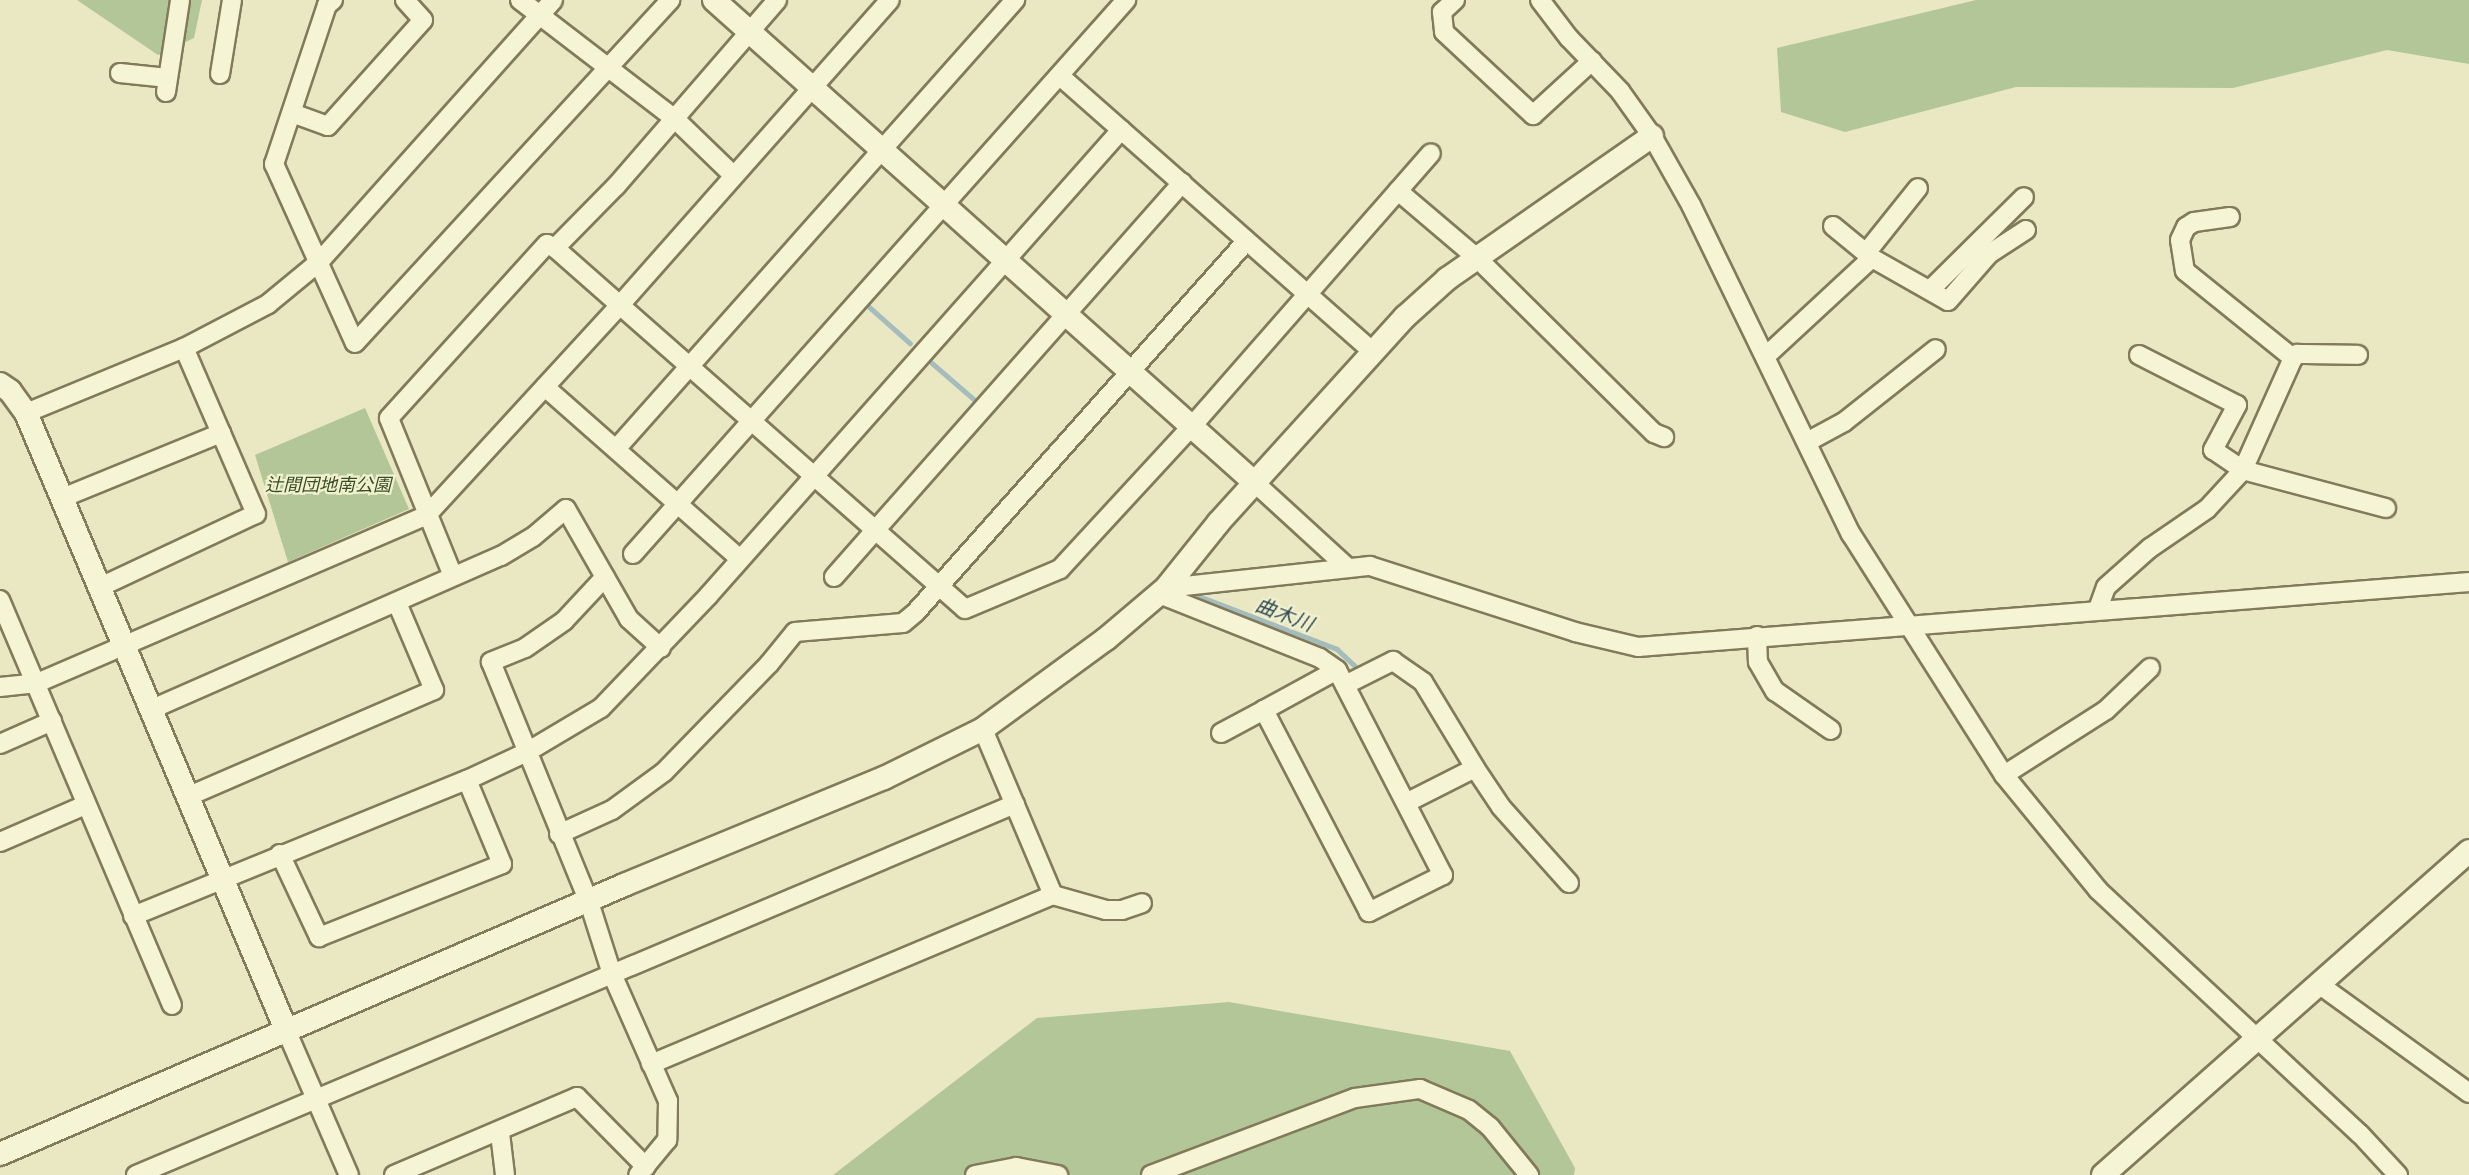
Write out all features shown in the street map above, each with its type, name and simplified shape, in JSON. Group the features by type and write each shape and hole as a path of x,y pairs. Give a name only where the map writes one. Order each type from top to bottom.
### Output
{"street":[{"path":"120,73 167,85 180,0"},
{"path":"220,74 232,0"},
{"path":"292,112 328,126 423,20 405,0"},
{"path":"520,0 607,70 674,118 734,176"},
{"path":"26,413 184,348 268,304 319,262 553,0"},
{"path":"327,2 274,164 355,343 670,0"},
{"path":"714,0 748,33 1193,425 1348,568"},
{"path":"555,248 674,118 777,0"},
{"path":"0,687 37,682 126,646 427,515 620,305 890,0"},
{"path":"616,449 883,152 1015,0"},
{"path":"633,554 1126,0"},
{"path":"1455,0 1442,12 1444,32 1533,116 1592,61"},
{"path":"1540,0 1652,136 1766,356 1846,524 1906,626 2004,775 2098,890 2254,1039 2360,1134 2398,1175"},
{"path":"1060,76 1373,352"},
{"path":"133,916 280,854 467,780 527,752 601,708 661,648 1121,129"},
{"path":"0,1154 884,778 983,729 1106,639 1162,591 1255,483 1405,317 1477,258 1652,136"},
{"path":"453,576 389,418 548,244 965,609 1060,569 1193,425 1431,153"},
{"path":"834,577 1068,315 1182,183"},
{"path":"1766,356 1869,255 1918,188"},
{"path":"1398,190 1477,258 1654,433 1664,437"},
{"path":"1930,290 2024,197"},
{"path":"2230,217 2194,222 2186,227 2180,240 2185,271 2293,358"},
{"path":"1833,226 1869,255 1948,301 1989,254 2026,230"},
{"path":"559,834 612,810 664,772 770,664 795,632 903,623 939,588 1133,373 1247,241"},
{"path":"100,587 256,514 184,348"},
{"path":"1807,442 1844,422 1936,349"},
{"path":"2098,609 2106,587 2150,548 2207,509 2243,470 2296,354 2358,355"},
{"path":"2139,355 2237,405 2213,450 2243,470 2386,508"},
{"path":"0,384 10,391 26,413 349,1175"},
{"path":"545,387 740,559"},
{"path":"62,498 221,433"},
{"path":"152,709 501,556 532,537 566,508 628,619 661,648"},
{"path":"1162,591 1370,566 1575,632 1638,647 2098,609 2469,582"},
{"path":"394,1175 500,1132 577,1097 642,1171 666,1140 668,1101 612,974 588,902 490,662 525,648 564,621 605,577"},
{"path":"1162,591 1320,658 1341,677 1443,875 1369,912 1264,710"},
{"path":"0,600 37,682 85,806 172,1005"},
{"path":"189,796 434,690 397,603"},
{"path":"1757,636 1758,662 1775,691 1830,730"},
{"path":"1221,733 1264,710 1341,677 1393,661 1423,682 1501,807 1569,883"},
{"path":"2004,775 2106,710 2150,668"},
{"path":"0,744 52,721"},
{"path":"983,729 1053,895"},
{"path":"1406,803 1475,768"},
{"path":"280,854 319,937 502,864 467,780"},
{"path":"136,1175 316,1101 1015,804"},
{"path":"0,842 85,806"},
{"path":"2103,1175 2254,1039 2320,986 2469,851"},
{"path":"651,1064 1053,895 1106,910 1122,910 1142,903"},
{"path":"2320,986 2469,1093"},
{"path":"1151,1175 1355,1098 1420,1089 1469,1110 1490,1127 1529,1175"},
{"path":"500,1132 505,1175"},
{"path":"975,1175 1009,1167 1058,1175"}],"green space":[{"path":"77,0 202,0 194,38 158,55"},
{"path":"1976,0 2469,0 2469,64 2387,50 2233,88 2016,87 1845,132 1781,112 1777,48"},
{"name":"辻間団地南公園","path":"365,408 409,509 288,562 255,455"},
{"path":"1229,1002 1510,1051 1575,1168 1574,1175 833,1175 1037,1018"}],"waterway":[{"name":"曲木川","path":"866,304 910,343"},
{"name":"曲木川","path":"932,363 976,401"},
{"name":"曲木川","path":"1199,596 1337,649 1355,666"}]}
